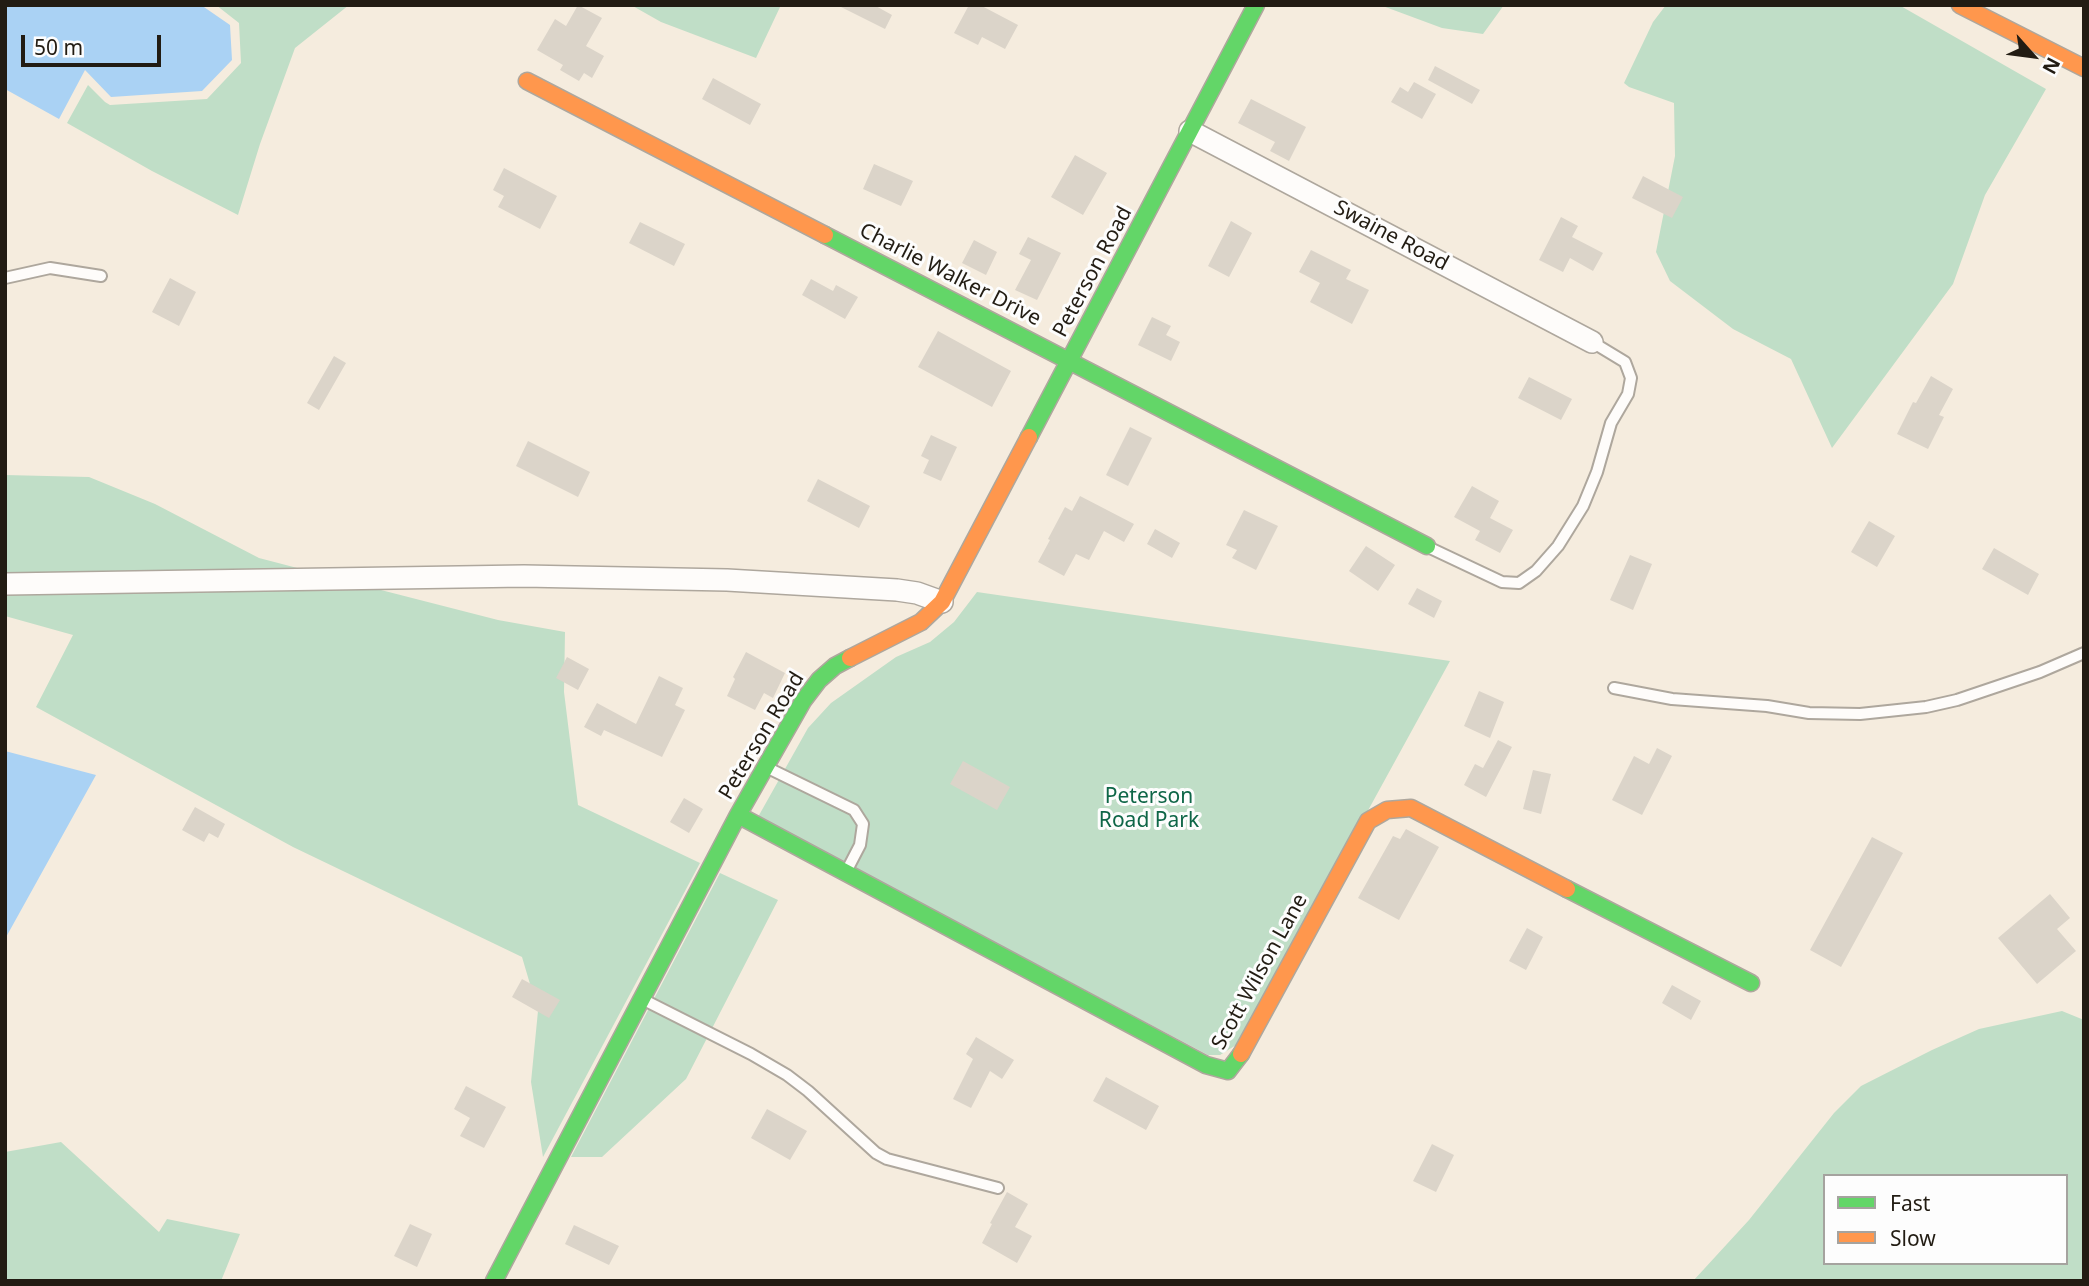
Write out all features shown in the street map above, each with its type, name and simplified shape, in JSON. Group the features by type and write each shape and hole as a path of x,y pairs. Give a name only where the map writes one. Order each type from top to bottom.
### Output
{"street":[{"name":"Peterson Road","path":"494,1281 738,815 796,713 819,680 835,666 921,622 942,602 1256,5"},
{"path":"1960,5 2084,68"},
{"name":"Charlie Walker Drive","path":"527,81 1427,546"},
{"name":"Swaine Road","path":"1190,131 1592,342"},
{"path":"5,584 524,576 727,580 897,590 917,593 942,602"},
{"name":"Scott Wilson Lane","path":"738,815 1206,1065 1228,1070 1241,1054 1368,821 1387,810 1411,808 1751,983"}],"lane":[{"path":"5,278 50,268 101,276"},
{"path":"1427,546 1502,582 1519,583 1536,571 1558,546 1583,506 1597,472 1611,423 1628,394 1632,378 1625,362 1592,342"},
{"path":"1614,688 1672,699 1767,706 1809,713 1860,714 1926,707 1957,700 2084,653"},
{"path":"765,766 854,810 863,824 860,845 845,872"},
{"path":"642,999 787,1075 876,1153 887,1159 998,1188"}],"green space":[{"path":"216,5 349,5 295,48 260,144 238,215 67,123 88,85 110,105 207,99 241,63 239,23"},
{"path":"631,5 781,5 756,58 661,22"},
{"path":"1380,5 1504,5 1483,34 1442,28"},
{"path":"1666,5 1899,5 2046,89 1985,195 1953,284 1832,448 1791,359 1733,329 1670,281 1656,252 1675,156 1674,103 1624,83 1653,22"},
{"path":"5,475 89,477 155,504 259,558 305,570 5,574"},
{"path":"377,589 498,620 565,632 564,692 578,805 700,863 543,1157 531,1082 538,1011 522,957 293,847 36,707 73,635 5,616 5,594"},
{"name":"Peterson Road Park","path":"977,592 1450,661 1241,1042 1220,1055 1208,1055 758,817 808,728 831,703 896,657 930,642 954,622"},
{"path":"720,873 778,900 686,1079 602,1157 571,1157"},
{"path":"2062,1011 2084,1020 2084,1281 1693,1281 1749,1220 1834,1113 1861,1086 1979,1029"},
{"path":"61,1142 159,1232 167,1219 240,1234 221,1281 5,1281 5,1152"}],"water":[{"path":"5,5 201,5 230,25 232,60 202,91 111,97 85,70 59,119 5,89"},
{"path":"5,751 96,775 5,939"}],"building":[{"path":"578,5 602,18 586,46 604,56 592,78 584,73 579,81 560,70 563,65 537,50 555,19 566,26"},
{"path":"837,5 874,5 892,15 885,29"},
{"path":"969,5 980,5 1018,25 1005,49 982,37 978,45 954,33"},
{"path":"1435,66 1480,90 1472,104 1428,80"},
{"path":"713,78 761,104 750,125 702,99"},
{"path":"1414,82 1436,94 1422,119 1391,102 1400,87 1408,92"},
{"path":"1251,99 1306,127 1289,161 1270,151 1275,142 1238,123"},
{"path":"1075,155 1107,173 1083,215 1051,197"},
{"path":"874,164 913,181 901,206 863,189"},
{"path":"504,168 557,196 540,229 498,207 504,196 493,190"},
{"path":"1643,176 1683,197 1672,218 1632,198"},
{"path":"1561,217 1578,226 1572,237 1603,253 1593,271 1570,258 1563,272 1539,260"},
{"path":"1231,221 1252,233 1229,277 1208,266"},
{"path":"640,222 685,244 674,266 629,243"},
{"path":"1028,237 1061,253 1037,300 1015,290 1031,260 1019,254"},
{"path":"974,240 997,252 986,275 962,263"},
{"path":"1311,250 1351,270 1346,279 1369,290 1352,324 1310,302 1320,283 1299,272"},
{"path":"170,278 196,292 179,326 152,312"},
{"path":"811,279 833,291 836,285 858,297 845,319 802,295"},
{"path":"1152,317 1171,326 1166,335 1180,342 1171,361 1138,345"},
{"path":"938,331 1011,371 992,407 918,367"},
{"path":"334,356 346,363 319,410 307,403"},
{"path":"1931,376 1953,389 1939,415 1944,417 1928,449 1897,434 1913,402 1916,403"},
{"path":"1529,377 1572,399 1561,420 1518,398"},
{"path":"1130,427 1152,438 1128,486 1106,475"},
{"path":"931,435 957,447 941,481 923,473 929,460 921,456"},
{"path":"528,441 590,472 578,497 516,466"},
{"path":"818,479 870,506 859,528 807,501"},
{"path":"1472,486 1499,501 1490,518 1513,530 1500,553 1475,540 1480,531 1454,517"},
{"path":"1080,496 1134,524 1124,542 1104,531 1089,560 1076,554 1064,576 1038,562 1065,507 1072,511"},
{"path":"1244,510 1278,526 1256,570 1232,558 1237,550 1226,545"},
{"path":"1869,521 1895,536 1877,567 1851,552"},
{"path":"1155,529 1180,543 1172,558 1147,544"},
{"path":"1366,546 1395,565 1378,591 1349,571"},
{"path":"1994,548 2039,574 2028,595 1982,569"},
{"path":"1630,555 1652,564 1633,610 1610,600"},
{"path":"1417,588 1442,601 1434,618 1408,604"},
{"path":"746,652 785,673 773,698 764,693 755,710 727,696"},
{"path":"567,657 589,669 578,690 556,678"},
{"path":"659,676 683,688 675,705 685,710 662,757 604,730 601,736 584,727 597,703 636,724"},
{"path":"1479,691 1504,702 1490,738 1464,726"},
{"path":"1498,740 1512,747 1486,797 1464,785 1475,764 1483,768"},
{"path":"1657,748 1672,756 1642,815 1612,800 1634,756 1649,764"},
{"path":"963,761 1010,787 997,810 950,784"},
{"path":"1533,770 1551,774 1541,814 1523,809"},
{"path":"684,798 703,809 689,833 670,822"},
{"path":"195,807 225,824 218,838 209,833 204,842 182,830"},
{"path":"1406,829 1439,847 1399,920 1358,898 1393,836 1400,839"},
{"path":"1872,837 1903,853 1841,967 1810,950"},
{"path":"2050,894 2070,918 2057,929 2076,951 2037,984 1998,938"},
{"path":"1527,928 1543,937 1526,970 1509,961"},
{"path":"522,979 560,1000 549,1018 512,997"},
{"path":"1672,985 1701,1001 1691,1020 1662,1003"},
{"path":"976,1037 1014,1060 1002,1079 990,1071 971,1108 953,1099 973,1059 966,1054"},
{"path":"1106,1077 1159,1106 1146,1130 1093,1101"},
{"path":"466,1086 506,1107 484,1148 460,1136 470,1118 454,1109"},
{"path":"767,1109 807,1131 790,1160 751,1138"},
{"path":"1432,1144 1454,1155 1436,1192 1413,1181"},
{"path":"1007,1192 1028,1204 1015,1227 1032,1236 1017,1263 982,1243"},
{"path":"410,1224 432,1234 417,1267 394,1256"},
{"path":"574,1225 619,1246 609,1265 565,1244"}],"traffic: fast":[{"path":"1029,437 1256,5"},
{"path":"825,235 1427,546"},
{"path":"494,1281 738,815 803,701 819,680 835,666 850,658"},
{"path":"738,815 1206,1065 1228,1071 1241,1054"},
{"path":"1567,889 1751,983"}],"traffic: slow":[{"path":"1960,5 2084,68"},
{"path":"527,81 825,235"},
{"path":"850,658 921,622 942,602 1029,437"},
{"path":"1241,1054 1368,821 1387,810 1411,808 1567,889"}]}
